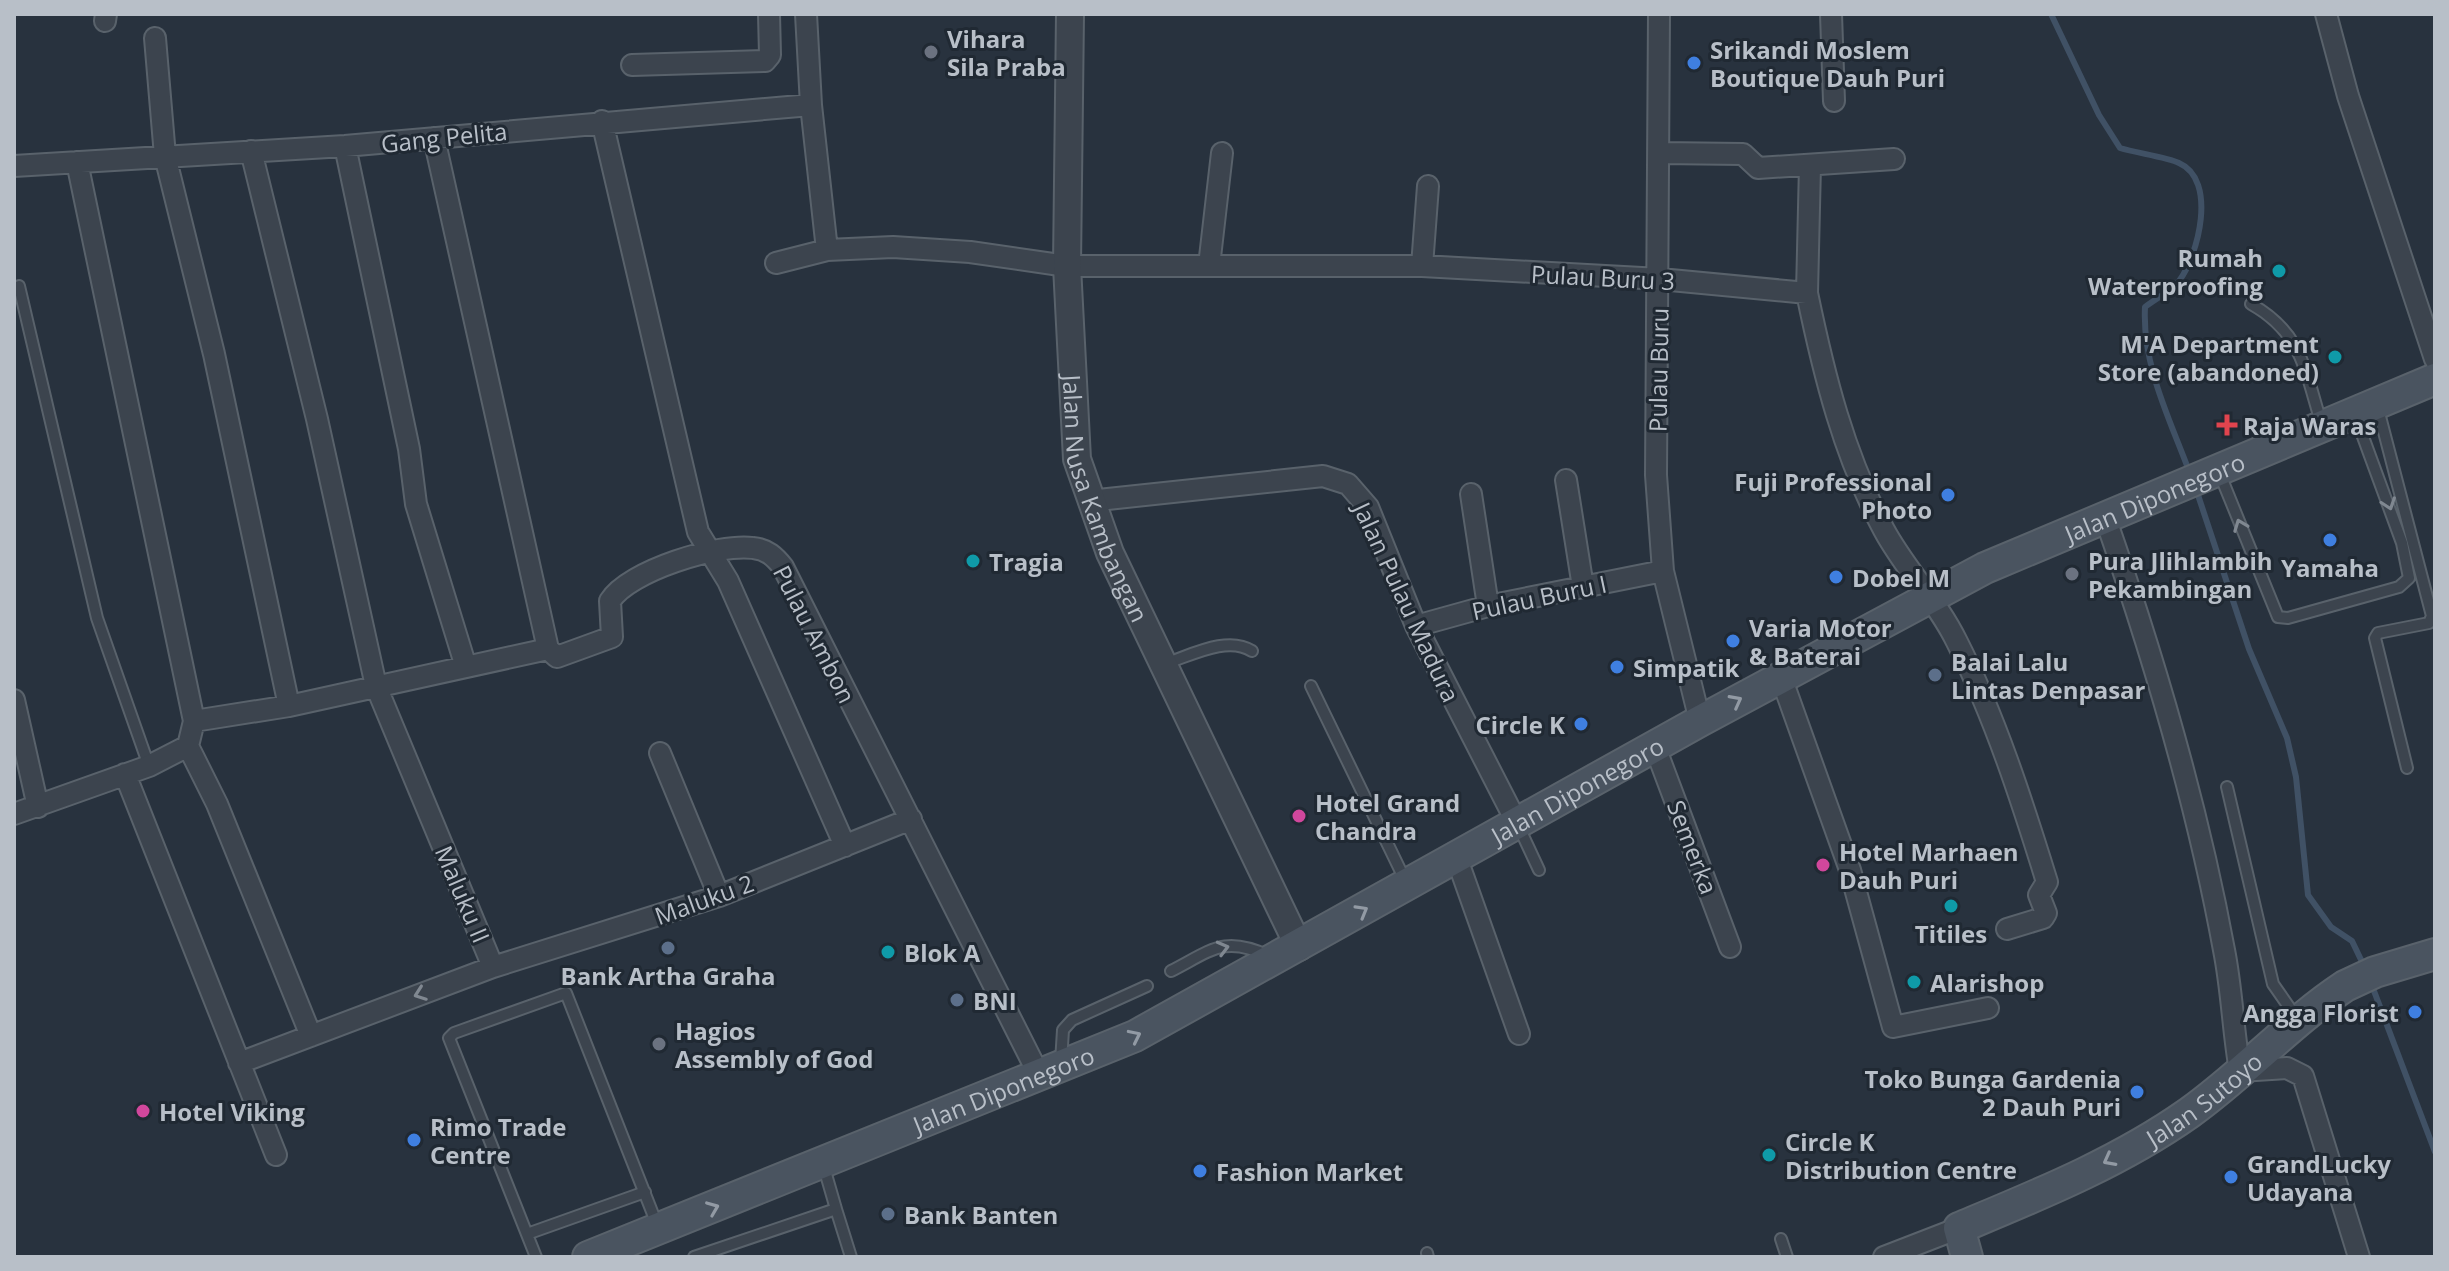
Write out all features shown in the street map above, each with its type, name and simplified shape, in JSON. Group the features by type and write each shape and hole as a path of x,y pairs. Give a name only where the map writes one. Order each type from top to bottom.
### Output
{"main road":[{"name":"Jalan Diponegoro","path":"588,1257 1050,1073 1135,1036 1700,721 1985,568 2154,494 2212,473 2435,379"},
{"name":"Jalan Sutoyo","path":"1959,1228 2044,1193 2152,1137 2240,1071 2298,1021 2363,977 2435,954"},
{"path":"1959,1228 1967,1257"}],"street":[{"path":"632,65 765,61 770,55 769,14"},
{"path":"806,14 811,105 827,250"},
{"name":"Jalan Nusa Kambangan","path":"1070,14 1067,266 1074,434 1089,501 1288,953"},
{"name":"Pulau Buru","path":"1659,14 1660,279 1656,475 1663,571 1700,721"},
{"path":"1831,14 1834,101"},
{"path":"2326,14 2348,96 2435,359"},
{"path":"155,38 165,156 214,354 289,706"},
{"name":"Gang Pelita","path":"14,166 345,146 811,105"},
{"path":"602,121 684,481 708,551 728,581 845,846"},
{"path":"434,138 548,649"},
{"path":"345,146 409,449 416,504 466,667"},
{"name":"Maluku II","path":"239,1063 493,967 376,686 317,419 251,151"},
{"path":"1209,266 1222,153"},
{"path":"1660,153 1743,154 1758,168 1894,159"},
{"path":"77,162 194,721 188,746 217,804 311,1036"},
{"path":"1810,165 1807,293 1841,431 1883,529 1931,596 1957,642 1995,734 2047,882 2039,895 2045,916 2007,929"},
{"path":"1422,266 1428,186"},
{"name":"Pulau Buru 3","path":"776,263 827,250 893,247 970,252 1067,266 1422,266 1660,279 1807,293"},
{"name":"Jalan Pulau Madura","path":"1089,501 1323,476 1348,484 1368,507 1416,626 1518,825"},
{"path":"1566,480 1583,587"},
{"path":"1471,494 1488,606"},
{"path":"2105,517 2161,686 2199,840 2224,951 2240,1071 2287,1068 2303,1076 2359,1257"},
{"name":"Pulau Ambon","path":"194,721 289,706 548,649 557,657 609,641 613,631 610,601 615,592 647,574 708,551 753,548 774,556 783,567 911,819 1050,1073"},
{"name":"Pulau Buru I","path":"1416,626 1488,606 1663,571"},
{"path":"1781,677 1850,870 1893,1027 1988,1008"},
{"path":"14,700 38,807"},
{"path":"14,814 149,766 188,746"},
{"name":"Semerka","path":"1655,747 1730,947"},
{"path":"660,753 719,896"},
{"path":"125,774 276,1155"},
{"name":"Maluku 2","path":"493,967 719,896 911,819"},
{"path":"1457,859 1519,1034"},
{"path":"1884,1257 1959,1228"}],"lane":[{"path":"19,286 97,618 149,766"},
{"path":"2251,304 2274,317 2293,338 2323,427"},
{"path":"2212,473 2278,617 2288,618 2399,587 2409,578 2365,409"},
{"path":"2365,409 2432,616 2429,623 2378,633 2375,638 2407,768"},
{"path":"1162,664 1228,644 1242,645 1252,651"},
{"path":"1311,686 1407,885"},
{"path":"2227,787 2273,984 2298,1021"},
{"path":"1518,825 1539,870"},
{"path":"1171,971 1227,944 1288,953"},
{"path":"1050,1073 1063,1030 1072,1020 1147,986"},
{"path":"536,1257 449,1038 454,1033 566,993 570,996 659,1229"},
{"path":"823,1164 851,1257"},
{"path":"527,1234 645,1192"},
{"path":"694,1257 836,1209"},
{"path":"1781,1239 1787,1257"}],"waterway":[{"path":"2051,14 2099,115 2120,148 2179,163 2191,172 2198,185 2201,219 2186,269 2176,285 2145,307 2152,370 2189,471"},
{"path":"2196,489 2249,649 2287,738 2296,777 2308,895 2331,927 2352,941 2364,966"},
{"path":"2371,983 2435,1152"}],"place":[{"name":"Vihara Sila Praba","path":"931,52"},
{"name":"Srikandi Moslem Boutique Dauh Puri","path":"1694,63"},
{"name":"Rumah Waterproofing","path":"2279,271"},
{"name":"M'A Department Store (abandoned)","path":"2335,357"},
{"name":"Raja Waras","path":"2227,425"},
{"name":"Fuji Professional Photo","path":"1948,495"},
{"name":"Yamaha","path":"2330,540"},
{"name":"Tragia","path":"973,561"},
{"name":"Pura Jlihlambih Pekambingan","path":"2072,574"},
{"name":"Dobel M","path":"1836,577"},
{"name":"Varia Motor & Baterai","path":"1733,641"},
{"name":"Simpatik","path":"1617,667"},
{"name":"Balai Lalu Lintas Denpasar","path":"1935,675"},
{"name":"Circle K","path":"1581,724"},
{"name":"Hotel Grand Chandra","path":"1299,816"},
{"name":"Hotel Marhaen Dauh Puri","path":"1823,865"},
{"name":"Titiles","path":"1951,906"},
{"name":"Bank Artha Graha","path":"668,948"},
{"name":"Blok A","path":"888,952"},
{"name":"Alarishop","path":"1914,982"},
{"name":"BNI","path":"957,1000"},
{"name":"Angga Florist","path":"2415,1012"},
{"name":"Hagios Assembly of God","path":"659,1044"},
{"name":"Toko Bunga Gardenia 2 Dauh Puri","path":"2137,1092"},
{"name":"Hotel Viking","path":"143,1111"},
{"name":"Rimo Trade Centre","path":"414,1140"},
{"name":"Circle K Distribution Centre","path":"1769,1155"},
{"name":"Fashion Market","path":"1200,1171"},
{"name":"GrandLucky Udayana","path":"2231,1177"},
{"name":"Bank Banten","path":"888,1214"}]}
